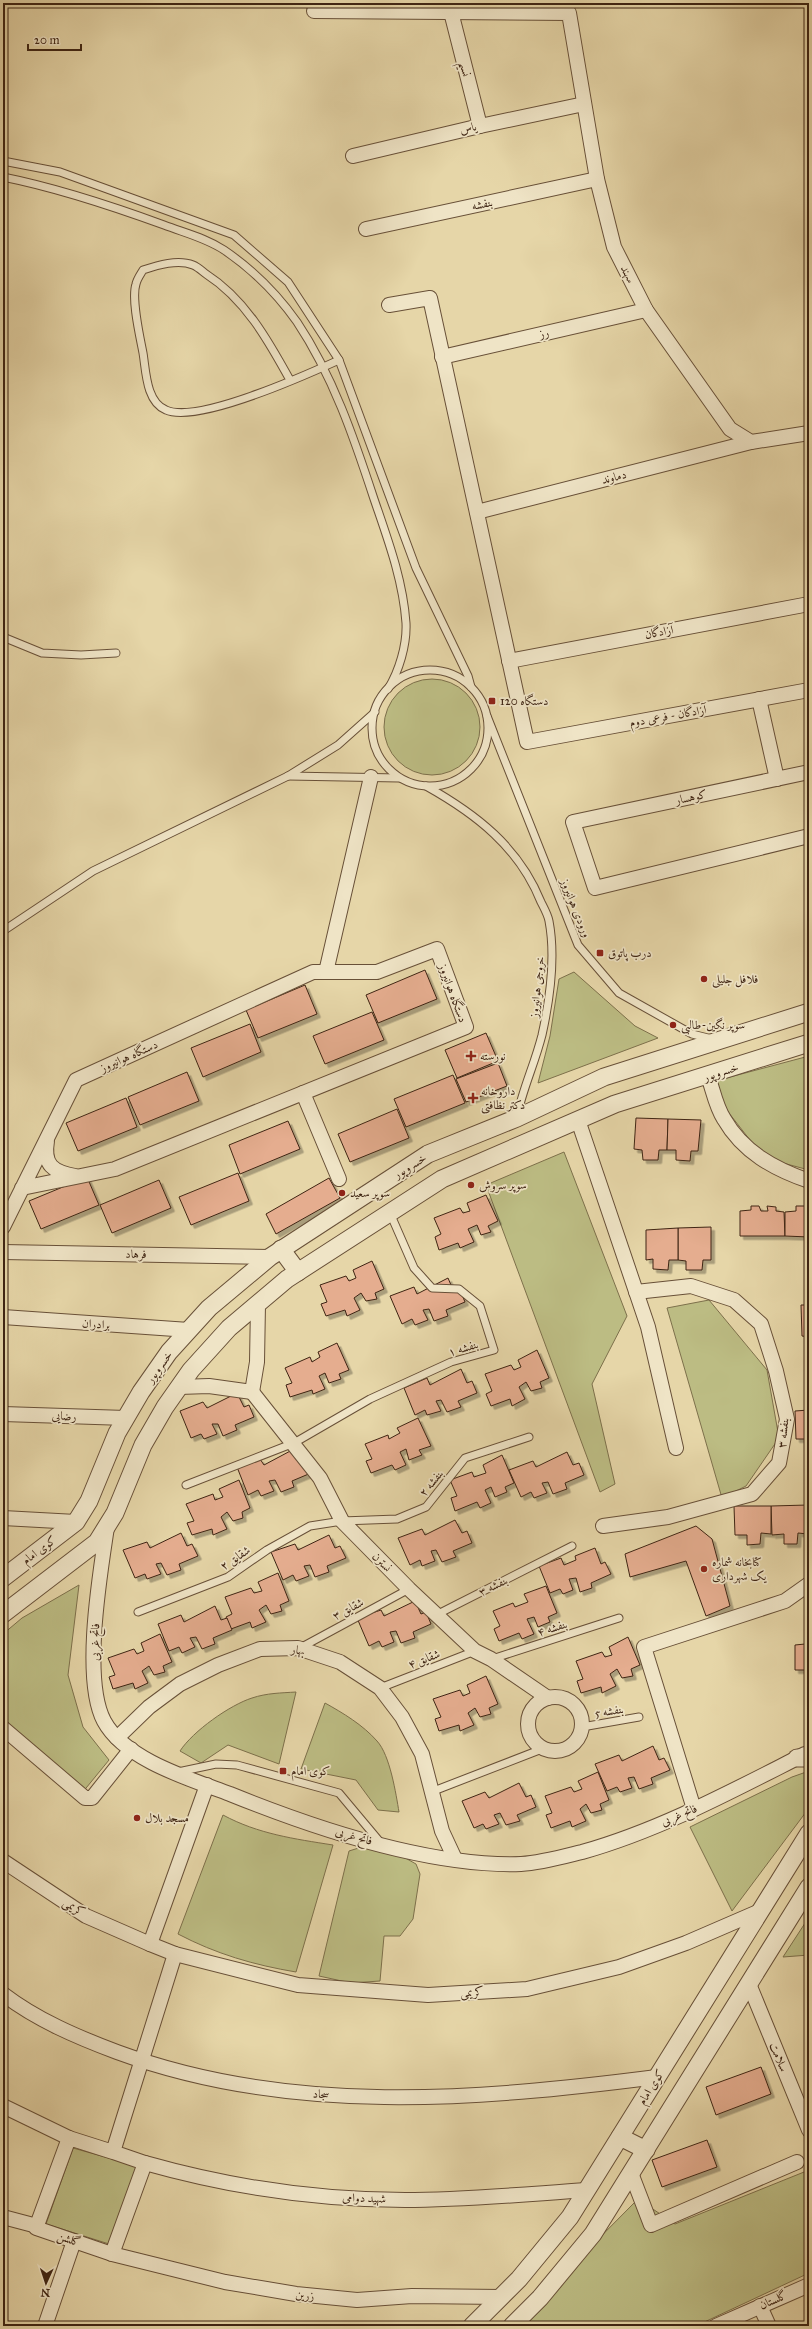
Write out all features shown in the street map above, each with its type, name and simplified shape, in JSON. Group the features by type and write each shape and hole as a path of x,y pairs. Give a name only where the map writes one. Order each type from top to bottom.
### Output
{"street":[{"path":"314,11 451,12"},
{"name":"سهند","path":"451,12 569,12 597,179 614,247 646,310 730,429 751,442"},
{"name":"نسیم","path":"451,12 480,126"},
{"name":"یاس","path":"353,156 480,126 584,104"},
{"name":"بنفشه","path":"366,229 597,179"},
{"path":"389,306 430,298 509,661"},
{"name":"رز","path":"442,357 646,310"},
{"path":"751,442 809,433"},
{"name":"دماوند","path":"476,512 751,442"},
{"name":"آزادگان","path":"509,661 809,604"},
{"name":"آزادگان - فرعی دوم","path":"509,661 527,742 809,690"},
{"path":"759,699 777,779"},
{"name":"کوهسار","path":"809,772 573,822 595,888 809,836"},
{"path":"326,972 371,777"},
{"name":"دستگاه هوانیروز","path":"3,1228 22,1188 76,1080 314,972 377,972 437,949 466,1027 115,1169 22,1188"},
{"name":"خسروپور","path":"71,1526 89,1501 117,1433 141,1392 165,1358 209,1308 275,1253 428,1154 517,1118 604,1077 809,1012"},
{"name":"خسروپور","path":"92,1546 107,1527 143,1445 191,1370 229,1328 298,1272 442,1179 615,1104 809,1043"},
{"path":"708,1076 723,1119 748,1150 781,1172 809,1181"},
{"path":"303,1093 339,1179"},
{"path":"517,1118 529,1141"},
{"path":"578,1120 648,1327 676,1448"},
{"name":"دستگاه هوانیروز","path":"49,1134 47,1159 53,1169 63,1174 80,1176"},
{"name":"فرهاد","path":"3,1252 275,1253"},
{"path":"275,1253 298,1272"},
{"name":"بنفشه ۳","path":"603,1526 668,1517 752,1494 779,1463 787,1419 776,1371 761,1324 734,1300 691,1286 636,1292"},
{"path":"179,1387 210,1386 252,1392 257,1362 258,1304"},
{"name":"برادران","path":"3,1318 189,1330"},
{"name":"نسترن","path":"252,1392 294,1443 320,1478 342,1522 409,1589 475,1651 491,1659 548,1698"},
{"name":"رضایی","path":"3,1414 126,1418"},
{"path":"3,1518 71,1526 92,1546 3,1614"},
{"name":"کوی امام","path":"3,1578 71,1526"},
{"name":"فاتح غربی","path":"107,1527 95,1629 97,1702 104,1722 117,1738 131,1749 174,1773 261,1807 412,1852 455,1859 522,1864 557,1859 631,1836 729,1794 805,1755"},
{"path":"694,1809 644,1647 785,1601 809,1584"},
{"name":"بهار","path":"117,1738 149,1707 180,1684 218,1665 260,1649 298,1648 340,1662 380,1688 402,1717 422,1754 430,1792 442,1831 455,1859"},
{"path":"548,1698 565,1699 573,1704 580,1714 582,1727 576,1742 569,1748 551,1752 542,1749 534,1743 529,1736 527,1726 528,1717 539,1702 548,1698"},
{"path":"3,1728 85,1798 92,1798 101,1789 131,1749"},
{"path":"150,1944 207,1785"},
{"name":"کوی امام","path":"472,2326 519,2280 570,2217 809,1833"},
{"name":"کریمی","path":"3,1861 86,1916 175,1954 298,1985 428,1995 527,1989 619,1967 686,1943 760,1912"},
{"path":"512,2326 540,2298 593,2234 809,1887"},
{"path":"113,2152 175,1954"},
{"name":"سلامت","path":"749,1984 809,2130"},
{"name":"سجاد","path":"3,1994 50,2024 142,2061 233,2085 316,2094 403,2098 483,2095 567,2089 657,2078"},
{"path":"3,2106 69,2138 145,2163 112,2254"},
{"path":"620,2137 646,2150"},
{"path":"3,2217 37,2226 69,2138"},
{"path":"631,2172 651,2225 797,2162"},
{"name":"شهید دوامی","path":"145,2163 197,2178 262,2190 343,2198 406,2200 587,2190"},
{"name":"گلشن","path":"37,2226 36,2228 112,2254"},
{"path":"45,2326 74,2241"},
{"name":"زرین","path":"112,2254 225,2282 296,2294 357,2300 412,2296 502,2297"},
{"name":"گلستان","path":"716,2326 809,2285"},
{"path":"760,2306 769,2326"}],"lane":[{"path":"3,161 60,172 234,235 288,282 339,360 416,568 468,676 471,687"},
{"path":"3,177 133,214 200,237 224,250 250,270 275,294 297,323 322,368 349,424 399,574 406,624 403,649 396,674 388,689 374,712 338,745 288,776 93,871 3,931"},
{"path":"290,380 269,342 254,321 237,299 216,280 193,265 164,264 143,270 135,285 146,371 152,399 165,410 185,414 213,408 290,380 322,368 339,360"},
{"path":"3,637 42,653 81,655 116,653"},
{"path":"374,712 372,733 374,744 384,763 400,778 413,784 426,786 453,782 474,766 486,742 487,716 481,700 471,687 460,679 448,674 422,671 398,680 388,689"},
{"name":"ورودی هوانیروز","path":"487,716 578,945 619,993 692,1034 720,1040"},
{"path":"288,776 400,778"},
{"name":"خروجی هوانیروز","path":"426,786 452,801 483,824 513,852 535,887 549,920 552,960 548,1004 535,1064 523,1089 517,1118"},
{"name":"بنفشه ۱","path":"294,1443 370,1399 451,1362 494,1350 480,1306 459,1289 432,1288 414,1268 390,1213"},
{"name":"بنفشه ۲","path":"342,1522 397,1519 426,1506 465,1458 529,1437"},
{"path":"186,1485 294,1443"},
{"name":"شقایق ۲","path":"138,1612 228,1577 267,1550 310,1526 342,1522"},
{"name":"بنفشه ۳","path":"436,1615 572,1546"},
{"name":"شقایق ۳","path":"298,1648 409,1589"},
{"name":"بنفشه ۴","path":"491,1659 619,1618"},
{"name":"شقایق ۴","path":"380,1688 475,1651"},
{"name":"بنفشه 5","path":"582,1727 639,1717"},
{"path":"430,1792 542,1749"},
{"path":"174,1773 216,1764 237,1765 339,1793 382,1844"}],"green space":[{"path":"432,679 450,682 466,693 477,709 480,727 477,745 466,761 450,772 432,775 414,772 398,761 387,745 384,727 387,709 398,693 414,682"},
{"path":"574,972 635,1026 658,1038 538,1083 550,1036 559,979"},
{"path":"809,1056 809,1170 764,1158 725,1108 715,1081"},
{"path":"564,1152 627,1316 592,1384 615,1484 600,1492 486,1185"},
{"path":"709,1300 767,1370 779,1438 746,1486 722,1498 667,1308"},
{"path":"79,1585 68,1675 83,1727 109,1760 82,1793 3,1723 3,1634 22,1618"},
{"path":"296,1692 279,1764 228,1745 201,1763 180,1751 186,1743 203,1727 233,1706 258,1696"},
{"path":"325,1703 346,1715 359,1725 382,1747 392,1775 399,1812 378,1810 356,1780 301,1769"},
{"path":"809,1771 809,1808 732,1911 690,1827 792,1777"},
{"path":"223,1815 250,1827 277,1835 333,1845 296,1972 265,1966 236,1958 178,1934"},
{"path":"365,1846 400,1855 416,1864 420,1874 413,1919 400,1936 384,1936 380,1981 351,1983 319,1976 349,1851"},
{"path":"809,1917 809,1955 783,1957"},
{"path":"73,2148 137,2166 109,2244 46,2224"},
{"path":"809,2170 809,2273 696,2326 512,2326 638,2199 675,2224"}],"building":[{"path":"425,970 437,999 378,1023 366,995"},
{"path":"305,985 317,1014 258,1038 246,1010"},
{"path":"372,1012 384,1040 325,1064 313,1036"},
{"path":"250,1024 261,1052 203,1077 191,1048"},
{"name":"نورسته","path":"486,1033 498,1061 457,1078 445,1050"},
{"path":"498,1063 507,1086 466,1102 456,1079"},
{"path":"187,1072 199,1101 140,1125 128,1097"},
{"path":"453,1075 465,1103 406,1127 394,1099"},
{"path":"126,1098 137,1127 78,1151 66,1123"},
{"path":"397,1109 409,1138 350,1162 338,1134"},
{"path":"636,1118 668,1119 667,1150 659,1150 658,1160 643,1160 642,1150 634,1149"},
{"path":"668,1119 701,1120 698,1151 691,1151 690,1161 676,1160 676,1150 667,1150"},
{"path":"288,1121 300,1149 240,1174 229,1145"},
{"path":"238,1173 249,1201 191,1225 179,1197"},
{"path":"87,1177 99,1205 41,1229 29,1201"},
{"path":"329,1178 340,1198 276,1234 266,1214"},
{"path":"159,1180 171,1208 112,1233 100,1205"},
{"path":"486,1195 498,1221 488,1226 491,1232 481,1235 477,1225 468,1229 474,1242 460,1248 458,1243 439,1250 435,1237 441,1234 434,1218 460,1208 463,1213 470,1211 467,1203"},
{"path":"751,1206 759,1206 761,1211 768,1211 767,1206 776,1207 776,1211 784,1212 785,1236 740,1236 740,1211 751,1210"},
{"path":"796,1206 805,1206 806,1211 809,1211 809,1237 785,1236 785,1212 796,1211"},
{"path":"711,1227 711,1260 703,1260 702,1270 686,1270 686,1261 678,1260 678,1228"},
{"path":"678,1228 678,1260 669,1260 668,1270 653,1269 653,1259 646,1260 646,1230"},
{"path":"372,1261 384,1289 375,1293 377,1299 366,1301 361,1293 354,1298 360,1310 347,1316 345,1310 326,1316 321,1304 327,1302 320,1285 346,1276 349,1281 356,1278 353,1270"},
{"path":"448,1278 454,1292 460,1290 465,1302 446,1310 448,1316 434,1321 429,1309 423,1310 428,1320 415,1325 412,1319 402,1324 390,1296 414,1287 417,1294"},
{"path":"801,1305 809,1305 809,1337 802,1336"},
{"path":"337,1343 349,1370 339,1374 341,1379 329,1383 325,1373 319,1376 325,1389 313,1394 312,1390 290,1397 286,1385 292,1383 285,1368 310,1357 312,1362 320,1357 318,1352"},
{"path":"537,1350 549,1378 540,1382 542,1388 531,1391 526,1382 519,1387 525,1399 512,1406 510,1399 491,1406 486,1394 492,1391 485,1374 511,1365 514,1370 521,1367 518,1360"},
{"path":"461,1369 467,1383 472,1381 477,1393 458,1401 461,1407 447,1412 441,1400 436,1401 441,1411 427,1415 425,1410 415,1415 404,1388 427,1378 430,1385"},
{"path":"237,1393 244,1407 249,1405 254,1417 235,1425 237,1430 223,1436 218,1424 212,1424 217,1434 204,1439 201,1434 191,1438 180,1411 203,1402 207,1408"},
{"path":"809,1410 809,1449 807,1449 807,1439 796,1439 795,1411"},
{"path":"418,1418 431,1446 419,1450 422,1455 409,1460 406,1449 400,1452 406,1465 395,1470 392,1465 371,1473 366,1461 372,1459 365,1444 388,1435 389,1439 400,1433 397,1428"},
{"path":"294,1449 311,1473 292,1481 294,1487 281,1492 275,1480 269,1481 274,1491 261,1496 258,1490 248,1495 237,1467 260,1459 264,1465"},
{"path":"567,1452 573,1465 579,1463 584,1475 565,1483 567,1489 553,1494 548,1482 542,1483 547,1493 534,1498 531,1492 521,1497 509,1470 533,1461 536,1467"},
{"path":"502,1455 514,1483 505,1487 507,1492 495,1497 491,1487 485,1490 491,1503 480,1508 477,1502 455,1511 451,1498 457,1496 450,1480 472,1472 474,1477 486,1473 483,1465"},
{"path":"239,1480 250,1508 242,1512 243,1518 233,1521 227,1512 221,1517 227,1529 213,1535 212,1529 192,1535 187,1523 194,1521 186,1504 213,1494 215,1500 223,1497 219,1489"},
{"path":"808,1505 808,1534 798,1533 797,1544 784,1544 784,1534 772,1535 771,1506"},
{"path":"734,1506 771,1506 771,1534 761,1533 760,1544 747,1545 747,1535 735,1535"},
{"path":"455,1520 462,1533 467,1531 472,1543 453,1551 456,1557 442,1562 436,1550 431,1551 435,1561 422,1566 420,1560 410,1565 398,1538 422,1529 425,1535"},
{"name":"کتابخانه شماره یک شهرداری","path":"696,1526 712,1539 730,1606 706,1616 686,1561 630,1577 625,1554"},
{"path":"181,1533 187,1546 192,1544 198,1556 179,1564 181,1570 167,1575 161,1563 156,1564 161,1574 147,1579 145,1574 135,1578 123,1550 147,1542 150,1548"},
{"path":"329,1535 335,1548 340,1546 346,1558 327,1566 329,1572 315,1577 310,1565 304,1566 309,1576 296,1581 293,1575 283,1580 271,1552 295,1544 298,1550"},
{"path":"595,1548 601,1564 605,1562 611,1574 591,1583 592,1588 580,1592 576,1578 569,1579 573,1590 563,1594 560,1589 550,1593 539,1566 561,1558 564,1565 576,1560 575,1556"},
{"path":"278,1573 289,1601 280,1605 282,1611 271,1614 266,1605 259,1610 266,1622 252,1628 250,1622 231,1629 226,1617 232,1614 225,1597 251,1588 254,1593 262,1591 258,1582"},
{"path":"546,1586 557,1613 548,1617 550,1622 538,1627 534,1617 527,1619 534,1634 522,1639 519,1633 499,1641 494,1629 500,1626 493,1611 513,1603 515,1607 528,1602 524,1594"},
{"path":"415,1601 421,1614 426,1612 431,1624 413,1632 415,1638 401,1643 396,1631 390,1632 394,1642 382,1647 379,1641 369,1646 357,1618 381,1610 384,1616"},
{"path":"215,1606 221,1620 227,1618 232,1630 213,1638 215,1644 202,1649 196,1637 190,1638 195,1647 182,1653 179,1647 169,1651 158,1624 181,1615 184,1622"},
{"path":"160,1634 172,1662 163,1666 165,1672 154,1675 149,1666 142,1671 148,1683 135,1689 133,1683 113,1689 109,1677 115,1675 108,1658 134,1649 137,1654 144,1651 141,1643"},
{"path":"628,1637 640,1665 631,1669 633,1676 622,1678 617,1669 610,1674 616,1686 602,1693 601,1687 581,1693 577,1681 583,1679 576,1661 602,1652 605,1657 612,1655 609,1647"},
{"path":"806,1640 809,1640 809,1670 795,1670 795,1645 805,1644"},
{"path":"486,1676 498,1704 489,1708 491,1714 480,1717 475,1708 468,1713 474,1725 460,1731 459,1725 439,1731 435,1719 441,1717 433,1699 460,1690 463,1696 470,1693 467,1685"},
{"path":"653,1746 659,1760 664,1758 670,1770 651,1778 653,1784 639,1789 634,1777 628,1778 632,1788 620,1792 617,1787 607,1791 595,1764 619,1755 622,1761"},
{"path":"598,1772 609,1800 600,1804 602,1810 591,1813 586,1804 580,1809 586,1821 572,1827 570,1821 551,1828 546,1815 552,1813 545,1796 571,1787 574,1792 582,1789 578,1781"},
{"path":"519,1783 526,1797 531,1795 536,1807 517,1815 520,1821 506,1825 500,1813 494,1815 499,1824 486,1829 483,1824 474,1828 462,1801 485,1792 489,1798"},
{"path":"761,2067 771,2094 716,2115 706,2087"},
{"path":"707,2140 717,2167 662,2187 652,2160"}],"place":[{"name":"120 دستگاه","path":"492,701"},
{"name":"درب پاتوق","path":"600,953"},
{"name":"فلافل جلیلی","path":"704,979"},
{"name":"سوپر نگین-طالبی","path":"673,1025"},
{"name":"نورسته","path":"471,1056"},
{"name":"داروخانه دکتر نظافتی","path":"473,1098"},
{"name":"سوپر سروش","path":"471,1185"},
{"name":"سوپر سعید","path":"342,1193"},
{"name":"کتابخانه شماره یک شهرداری","path":"704,1569"},
{"name":"کوی امام","path":"283,1771"},
{"name":"مسجد بلال","path":"137,1818"}]}
